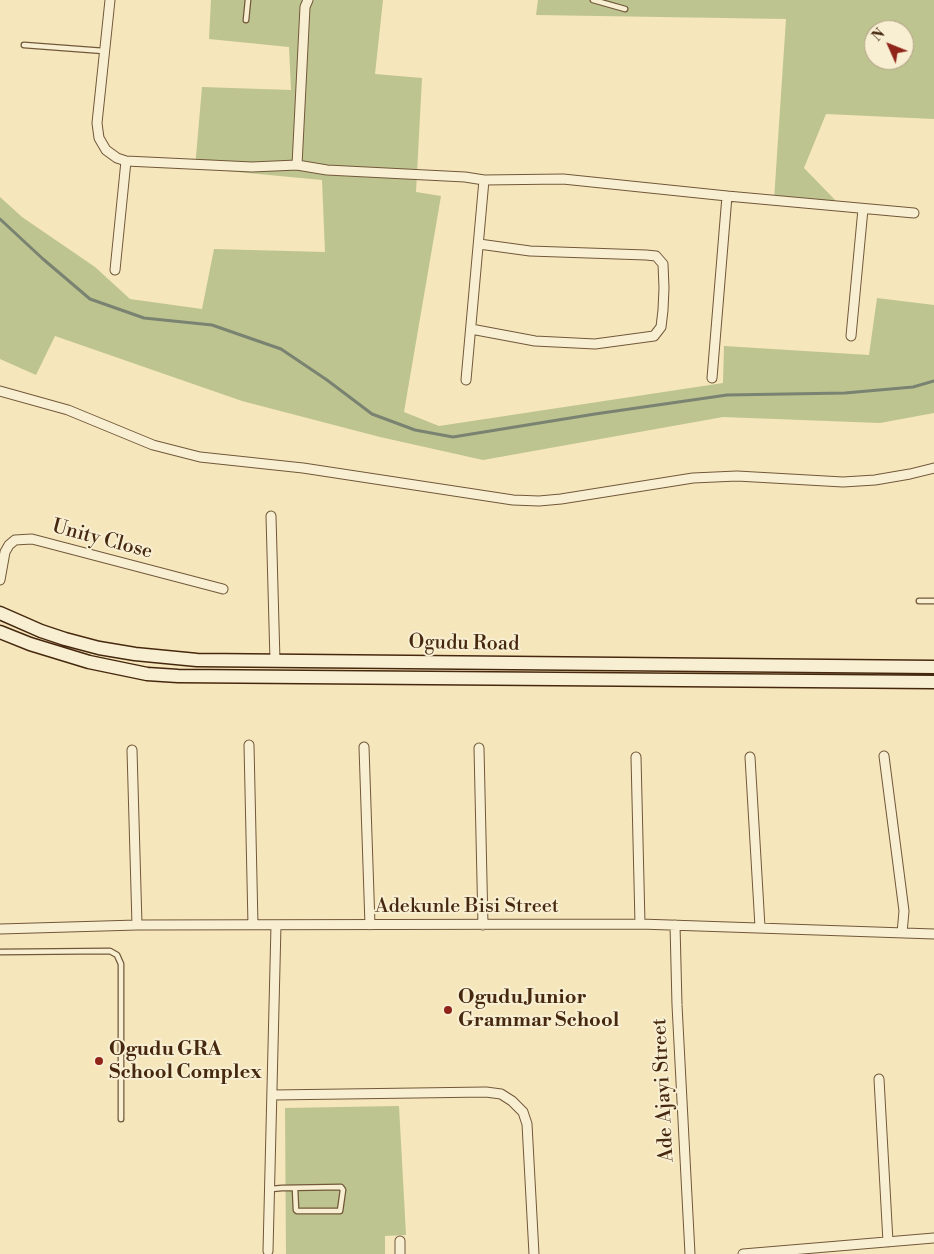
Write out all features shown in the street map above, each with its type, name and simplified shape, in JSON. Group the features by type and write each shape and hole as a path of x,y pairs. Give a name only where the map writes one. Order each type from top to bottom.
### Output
{"main road":[{"name":"Ogudu Road","path":"0,613 41,631 99,648 135,654 197,660 934,667"},
{"name":"Ogudu Road","path":"0,632 30,644 82,660 147,674 226,678 934,682"},
{"path":"363,679 364,662"}],"street":[{"path":"110,0 97,122 99,138 106,150 117,158 126,161 252,167 297,165 326,170 465,177 484,180 563,180 914,214"},
{"path":"297,165 305,7 308,0"},
{"path":"115,270 126,161"},
{"path":"466,380 484,180"},
{"path":"712,378 727,196"},
{"path":"851,336 863,208"},
{"path":"471,330 535,340 595,344 654,336 661,327 663,310 663,264 656,256 646,254 530,251 478,244"},
{"path":"0,391 68,410 153,445 200,457 303,468 513,500 539,501 561,499 693,478 736,476 843,482 875,480 934,468"},
{"path":"271,516 275,661"},
{"name":"Unity Close","path":"0,580 5,552 9,545 15,540 32,539 223,589"},
{"path":"249,745 253,925"},
{"path":"364,747 370,925"},
{"path":"479,748 483,925"},
{"path":"132,750 137,925"},
{"path":"884,756 904,911 902,933"},
{"path":"636,757 640,924"},
{"path":"750,757 760,927"},
{"name":"Adekunle Bisi Street","path":"0,929 137,925 640,924 934,934"},
{"path":"268,1251 276,925"},
{"name":"Ade Ajayi Street","path":"675,925 677,1005 690,1254"},
{"path":"879,1079 888,1242"},
{"path":"273,1095 486,1092 501,1094 512,1101 523,1112 527,1124 534,1254"},
{"path":"743,1254 934,1238"},
{"path":"400,1241 400,1254"}],"lane":[{"path":"246,20 248,0"},
{"path":"593,0 625,9"},
{"path":"24,46 104,51"},
{"path":"919,601 934,601"},
{"path":"0,952 110,951 117,955 121,964 121,1119"},
{"path":"271,1189 295,1188 340,1187 343,1190 340,1211 297,1211 295,1188"}],"green space":[{"path":"211,0 383,0 375,74 422,78 416,192 441,196 404,412 439,426 723,383 724,346 869,355 877,298 934,305 934,413 880,423 723,417 483,460 380,437 242,401 55,336 36,375 0,359 0,197 22,217 95,267 130,299 202,309 214,249 325,252 322,180 195,168 202,87 291,90 289,47 209,39"},
{"path":"538,0 934,0 934,119 826,114 804,168 839,204 774,200 786,19 536,15"},
{"path":"399,1106 406,1235 385,1236 385,1254 286,1254 285,1108"}],"waterway":[{"path":"0,219 90,299 144,318 212,325 281,349 327,380 372,414 415,430 453,437 727,395 845,393 913,387 934,381"}],"place":[{"name":"Ogudu Junior Grammar School","path":"448,1010"},
{"name":"Ogudu GRA School Complex","path":"99,1061"}]}
